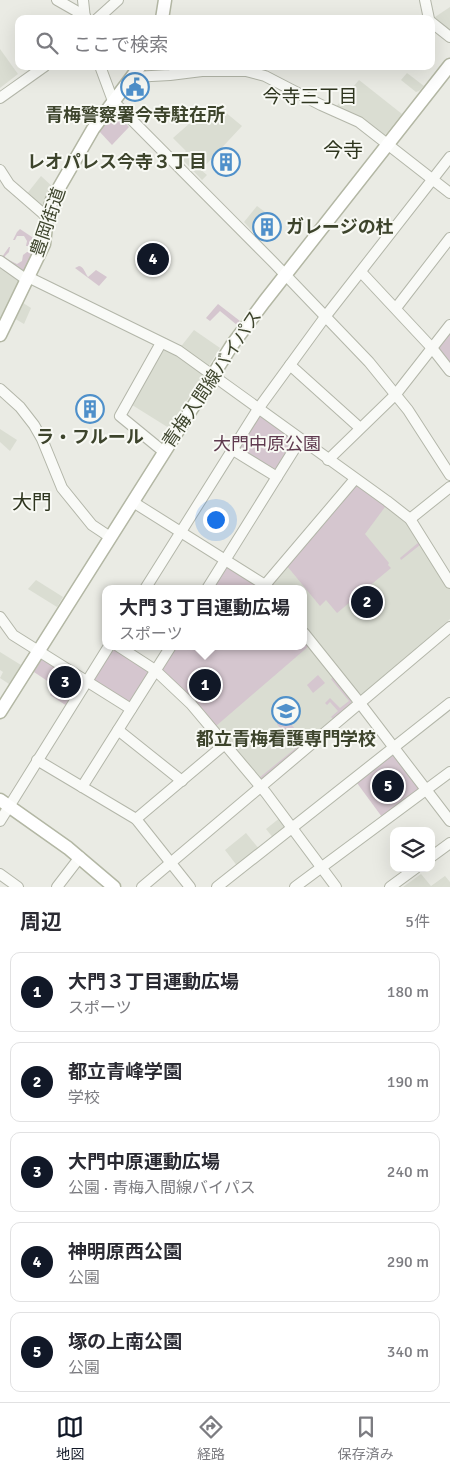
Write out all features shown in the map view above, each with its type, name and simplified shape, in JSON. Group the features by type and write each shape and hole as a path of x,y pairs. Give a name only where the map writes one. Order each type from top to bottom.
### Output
{"main road":[{"path":"163,15 165,0"},
{"name":"青梅入間線バイパス","path":"0,712 232,345 450,65"},
{"name":"豊岡街道","path":"0,335 45,241 47,218 52,200 92,129 136,71"},
{"path":"4,803 48,832 114,887"}],"street":[{"path":"57,0 82,15"},
{"path":"83,0 85,15"},
{"path":"101,15 118,0"},
{"path":"425,0 429,15"},
{"path":"435,24 450,37"},
{"path":"0,98 40,70"},
{"path":"102,70 114,101 369,362 396,394 423,431 450,475"},
{"path":"136,71 170,75 210,71 246,71 270,78 320,105 360,122 450,193"},
{"path":"148,585 258,409 325,317 450,157"},
{"path":"0,170 9,184 47,218"},
{"path":"396,308 450,238"},
{"path":"0,261 27,279 179,351 410,519 450,583"},
{"path":"360,272 396,308 450,371"},
{"path":"328,460 396,394 450,325"},
{"path":"161,343 120,416 164,452"},
{"path":"290,365 360,428"},
{"path":"0,389 20,407 34,425 42,439 62,488 92,525 110,537"},
{"path":"209,585 300,440"},
{"path":"232,450 277,477"},
{"path":"269,585 355,479"},
{"path":"410,519 450,486"},
{"path":"133,502 264,585"},
{"path":"0,617 13,635 131,709"},
{"path":"142,887 450,627"},
{"path":"307,637 450,821"},
{"path":"0,821 4,803 37,760 106,650"},
{"path":"124,650 155,670 191,704 261,786 336,887"},
{"path":"82,787 168,650"},
{"path":"217,887 450,703"},
{"path":"118,730 182,781"},
{"path":"136,819 226,744"},
{"path":"37,760 136,819 190,887"},
{"path":"295,887 450,772"},
{"path":"435,854 450,843"},
{"path":"56,887 80,857"},
{"path":"390,887 411,872"},
{"path":"0,874 18,887"}],"shaded area":[{"path":"450,7 450,33 435,21 435,17"},
{"path":"0,49 18,74 0,88"},
{"path":"407,73 424,86 419,91 416,92 401,80"},
{"path":"153,78 140,98 128,88 135,79"},
{"path":"359,80 402,114 385,135 382,136 334,109"},
{"path":"207,108 216,113 225,112 242,126 201,170 207,175 202,180 180,157 186,151 173,138"},
{"path":"41,176 55,189 45,210 26,195"},
{"path":"257,206 269,215 254,233 244,222"},
{"path":"0,264 21,280 0,327"},
{"path":"20,301 31,308 24,324 12,317"},
{"path":"194,330 220,348 208,367 179,349"},
{"path":"163,347 176,353 203,375 169,428 129,403"},
{"path":"0,429 17,440 10,451 0,442"},
{"path":"354,485 410,523 450,588 450,619 362,694 357,693 307,631 307,585 271,585"},
{"path":"36,580 63,597 57,607 28,589"},
{"name":"都立青梅看護専門学校","path":"309,646 351,699 351,703 261,779 213,725 304,650 307,650"},
{"path":"0,652 21,665 9,684 0,678 3,672 0,670"},
{"path":"281,817 287,826 274,839 266,829"},
{"path":"246,833 260,850 238,867 225,850"},
{"path":"421,874 431,886 445,876 450,882 450,887 403,887"}],"green space":[{"path":"116,113 129,127 112,145 98,130 108,114"},
{"path":"20,229 40,240 37,248 26,246 27,241 24,236 17,236 13,240"},
{"path":"9,247 9,252 5,258 17,264 22,261 23,255 27,252 34,252 26,274 2,257"},
{"path":"151,248 167,263 162,268 158,265 155,269 143,258"},
{"path":"79,266 88,277 96,270 107,277 99,286 75,268"},
{"path":"218,304 240,321 237,325 220,311 210,321 206,318"},
{"path":"450,330 450,367 437,349"},
{"name":"大門中原公園","path":"260,414 295,439 276,473 237,450"},
{"path":"357,484 406,519 421,542 420,545 401,560 400,558 419,542 405,521 385,507 365,534 391,568 337,613 326,600 320,606 307,590 307,585 303,585 287,566 273,583 274,585 272,585 271,582 354,485"},
{"path":"227,566 257,585 213,585"},
{"path":"110,650 119,650 150,670 130,705 92,682"},
{"path":"172,650 304,650 216,726 259,778 303,744 261,779 258,779 193,702 160,669"},
{"path":"42,659 81,684 67,706 50,695 55,686 34,672"},
{"path":"318,675 325,683 313,693 307,685"},
{"path":"334,677 351,699 351,703 333,719 331,717 338,711 330,702 327,705 325,703 330,698 340,708 349,701 331,679"},
{"path":"296,703 298,705 285,717 300,735 293,739 289,738 285,731 277,724 278,718"},
{"path":"391,754 394,754 420,788 382,817 357,783 358,780"}],"place":[{"name":"青梅警察署今寺駐在所","path":"135,87"},
{"name":"レオパレス今寺３丁目","path":"226,162"},
{"name":"ガレージの杜","path":"267,227"},
{"name":"神明原西公園","path":"153,259"},
{"name":"ラ・フルール","path":"90,409"},
{"name":"都立青峰学園","path":"367,602"},
{"name":"大門中原運動広場","path":"65,682"},
{"name":"大門３丁目運動広場","path":"205,685"},
{"name":"都立青梅看護専門学校","path":"286,711"},
{"name":"塚の上南公園","path":"388,786"}],"district":[{"name":"今寺三丁目","path":"310,96"},
{"name":"今寺","path":"343,150"},
{"name":"大門","path":"32,502"}]}
